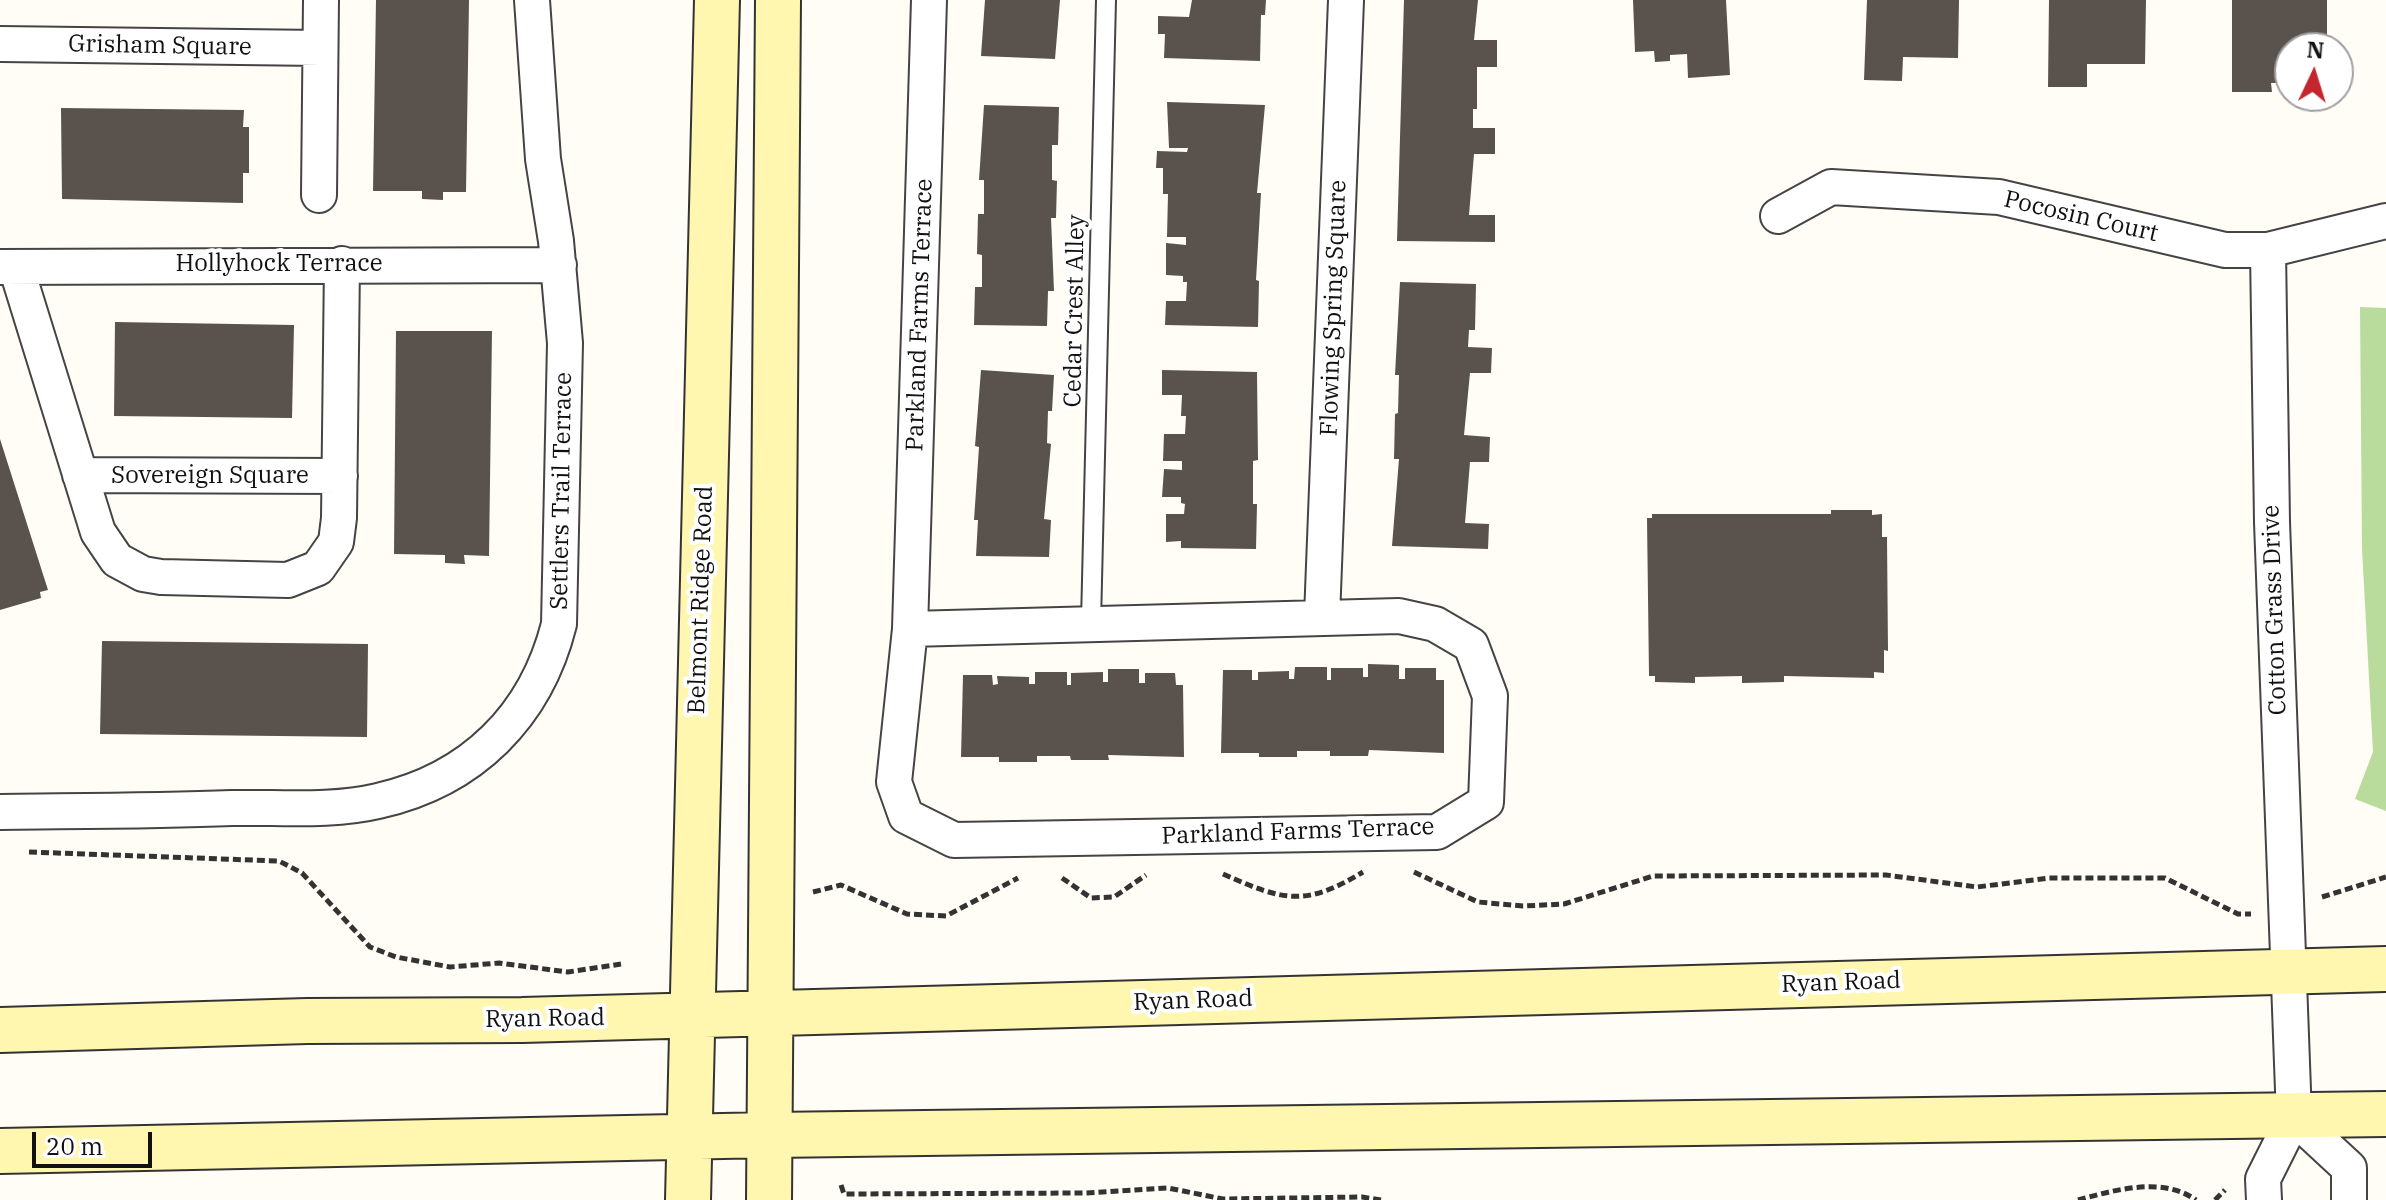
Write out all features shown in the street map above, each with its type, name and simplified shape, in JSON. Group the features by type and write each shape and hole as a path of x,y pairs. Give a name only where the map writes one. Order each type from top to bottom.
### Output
{"main road":[{"name":"Belmont Ridge Road","path":"688,1200 689,1016 717,0"},
{"path":"769,1200 773,1013 778,0"},
{"name":"Ryan Road","path":"0,1030 275,1022 689,1016 2386,969"},
{"path":"0,1151 116,1146 689,1136 2386,1114"}],"street":[{"path":"319,195 321,0"},
{"name":"Settlers Trail Terrace","path":"0,812 376,802 444,779 480,755 532,693 550,662 559,624 565,343 559,265 543,159 532,0"},
{"name":"Parkland Farms Terrace","path":"910,629 1399,616 1435,624 1471,645 1490,696 1486,802 1437,832 954,840 906,816 894,782 910,629 929,0"},
{"name":"Flowing Spring Square","path":"1322,617 1346,0"},
{"name":"Grisham Square","path":"0,44 320,48"},
{"name":"Pocosin Court","path":"1778,216 1831,187 1999,197 2225,250 2268,250 2386,221"},
{"name":"Cotton Grass Drive","path":"2268,250 2286,971 2294,1117"},
{"name":"Sovereign Square","path":"8,267 98,532 107,549 128,568 161,577 288,580 318,568 336,542 340,476 342,264"},
{"name":"Hollyhock Terrace","path":"8,267 559,265"},
{"name":"Sovereign Square","path":"80,475 340,476"},
{"path":"2264,1200 2263,1179 2294,1117 2349,1168 2349,1200"}],"lane":[{"name":"Cedar Crest Alley","path":"1091,622 1106,0"}],"path":[{"path":"16,852 279,861 302,873 370,947 396,957 450,967 499,963 568,972 621,964"},
{"path":"1210,867 1272,896 1298,898 1343,884 1370,868"},
{"path":"1053,875 1065,879 1091,898 1114,897 1161,869"},
{"path":"1408,870 1478,902 1523,906 1564,904 1653,876 1886,875 1977,887 2049,878 2165,878 2238,914 2285,912 2386,877"},
{"path":"808,894 841,885 907,914 946,916 1021,876"},
{"path":"841,1185 844,1194 1085,1193 1168,1188 1223,1199 1362,1197 1381,1200"},
{"path":"2078,1200 2127,1187 2184,1191 2196,1200"},
{"path":"2215,1200 2225,1190"}],"green space":[{"path":"2360,307 2386,308 2386,811 2355,799 2373,752 2362,549"}],"building":[{"path":"376,0 469,0 466,192 443,192 443,200 422,199 422,191 373,191"},
{"path":"985,0 1060,0 1055,59 981,56"},
{"path":"1192,0 1266,0 1265,15 1261,15 1260,61 1164,58 1165,34 1158,34 1158,16 1189,17"},
{"path":"1404,0 1478,0 1474,40 1497,40 1497,67 1477,67 1477,109 1473,109 1473,128 1495,128 1495,154 1474,154 1469,215 1495,215 1495,242 1397,241"},
{"path":"1633,0 1726,0 1730,75 1688,78 1687,54 1670,55 1670,61 1655,62 1654,51 1635,52"},
{"path":"1867,0 1959,0 1958,58 1903,57 1902,81 1864,80"},
{"path":"2049,0 2146,0 2145,64 2087,64 2087,87 2048,87"},
{"path":"2232,0 2327,0 2327,32 2274,32 2272,92 2232,92"},
{"path":"1167,102 1265,105 1257,193 1261,193 1256,280 1259,281 1258,327 1165,325 1166,301 1186,301 1187,282 1183,282 1183,276 1166,275 1166,243 1186,245 1186,237 1167,237 1168,194 1163,194 1163,168 1156,168 1157,151 1187,152 1188,148 1169,148"},
{"path":"984,105 1059,107 1058,145 1052,145 1052,180 1057,181 1056,218 1051,218 1054,291 1048,291 1047,326 974,325 975,287 982,287 982,255 977,254 978,214 984,214 984,180 979,180"},
{"path":"61,108 244,110 243,127 249,127 249,173 243,173 243,203 62,199"},
{"path":"1400,282 1476,284 1475,330 1469,330 1468,347 1492,348 1491,373 1470,373 1464,435 1490,437 1489,462 1470,462 1465,523 1489,524 1488,549 1392,546 1399,459 1394,459 1395,414 1398,413 1399,375 1395,375"},
{"path":"115,322 294,325 292,418 114,416"},
{"path":"396,331 492,331 489,556 464,555 465,564 445,563 445,555 394,554"},
{"path":"981,370 1054,375 1052,411 1048,411 1047,443 1051,444 1044,519 1051,520 1049,557 976,556 978,520 974,520 979,447 975,446"},
{"path":"1162,370 1257,372 1258,460 1253,461 1253,504 1257,504 1256,549 1181,548 1181,541 1166,542 1166,514 1184,514 1185,504 1181,503 1181,497 1162,497 1164,469 1182,470 1182,461 1163,461 1164,434 1185,434 1186,416 1181,416 1182,395 1162,395"},
{"path":"0,439 48,590 40,592 41,598 0,610"},
{"path":"1831,510 1872,510 1872,515 1882,514 1882,537 1887,537 1888,651 1884,650 1884,673 1874,672 1874,678 1784,676 1784,682 1742,683 1742,676 1695,677 1695,683 1655,682 1655,676 1649,676 1647,518 1652,518 1652,514 1831,514"},
{"path":"102,641 368,644 367,737 100,734"},
{"path":"1368,664 1399,665 1399,679 1405,679 1405,668 1436,668 1436,680 1444,680 1444,753 1369,750 1368,756 1330,756 1330,751 1297,751 1297,757 1259,757 1259,753 1221,753 1223,670 1252,670 1252,680 1258,680 1258,672 1289,671 1289,679 1294,679 1295,667 1327,667 1327,680 1331,680 1331,668 1363,668 1363,677 1368,677"},
{"path":"1108,669 1139,669 1139,683 1145,683 1145,673 1175,673 1176,685 1183,685 1184,757 1108,755 1109,760 1071,760 1070,756 1037,756 1037,762 999,762 999,757 961,757 963,675 992,675 993,685 998,684 997,676 1029,677 1029,684 1035,684 1035,672 1067,672 1067,685 1071,685 1071,673 1103,672 1103,682 1108,682"}]}
